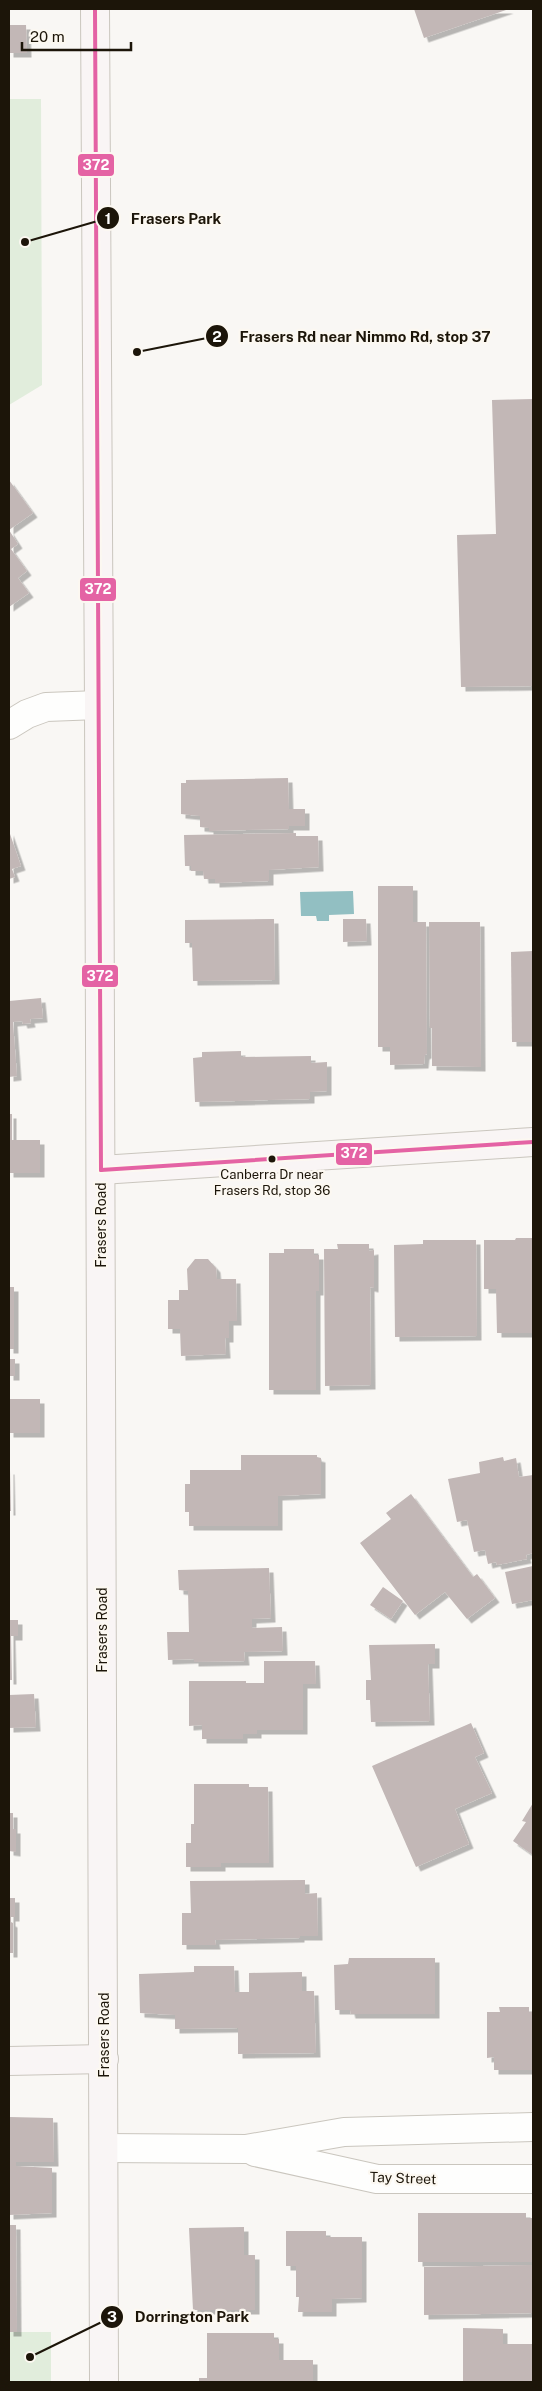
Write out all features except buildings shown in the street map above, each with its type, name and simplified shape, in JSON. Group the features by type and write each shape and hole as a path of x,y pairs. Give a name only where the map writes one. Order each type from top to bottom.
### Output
{"street":[{"name":"Frasers Road","path":"95,9 101,1170 104,2382"},
{"path":"9,725 28,714 46,707 99,705"},
{"path":"101,1170 533,1142"},
{"path":"9,2061 104,2059"},
{"name":"Tay Street","path":"104,2148 246,2149 344,2132 533,2128"},
{"name":"Tay Street","path":"246,2149 377,2179 533,2179"}],"green space":[{"path":"9,99 41,99 42,385 9,405"},
{"path":"9,2332 51,2332 51,2382 9,2382"}],"water":[{"path":"353,891 354,914 329,915 329,921 317,921 316,916 301,916 300,892"}],"transit line":[{"name":"372","path":"95,9 101,1170"},
{"name":"372","path":"101,1170 533,1142"}],"place":[{"name":"Frasers Park","path":"25,242"},
{"name":"Frasers Rd near Nimmo Rd, stop 37","path":"137,352"},
{"name":"Canberra Dr near Frasers Rd, stop 36","path":"272,1159"},
{"name":"Dorrington Park","path":"30,2357"}]}
